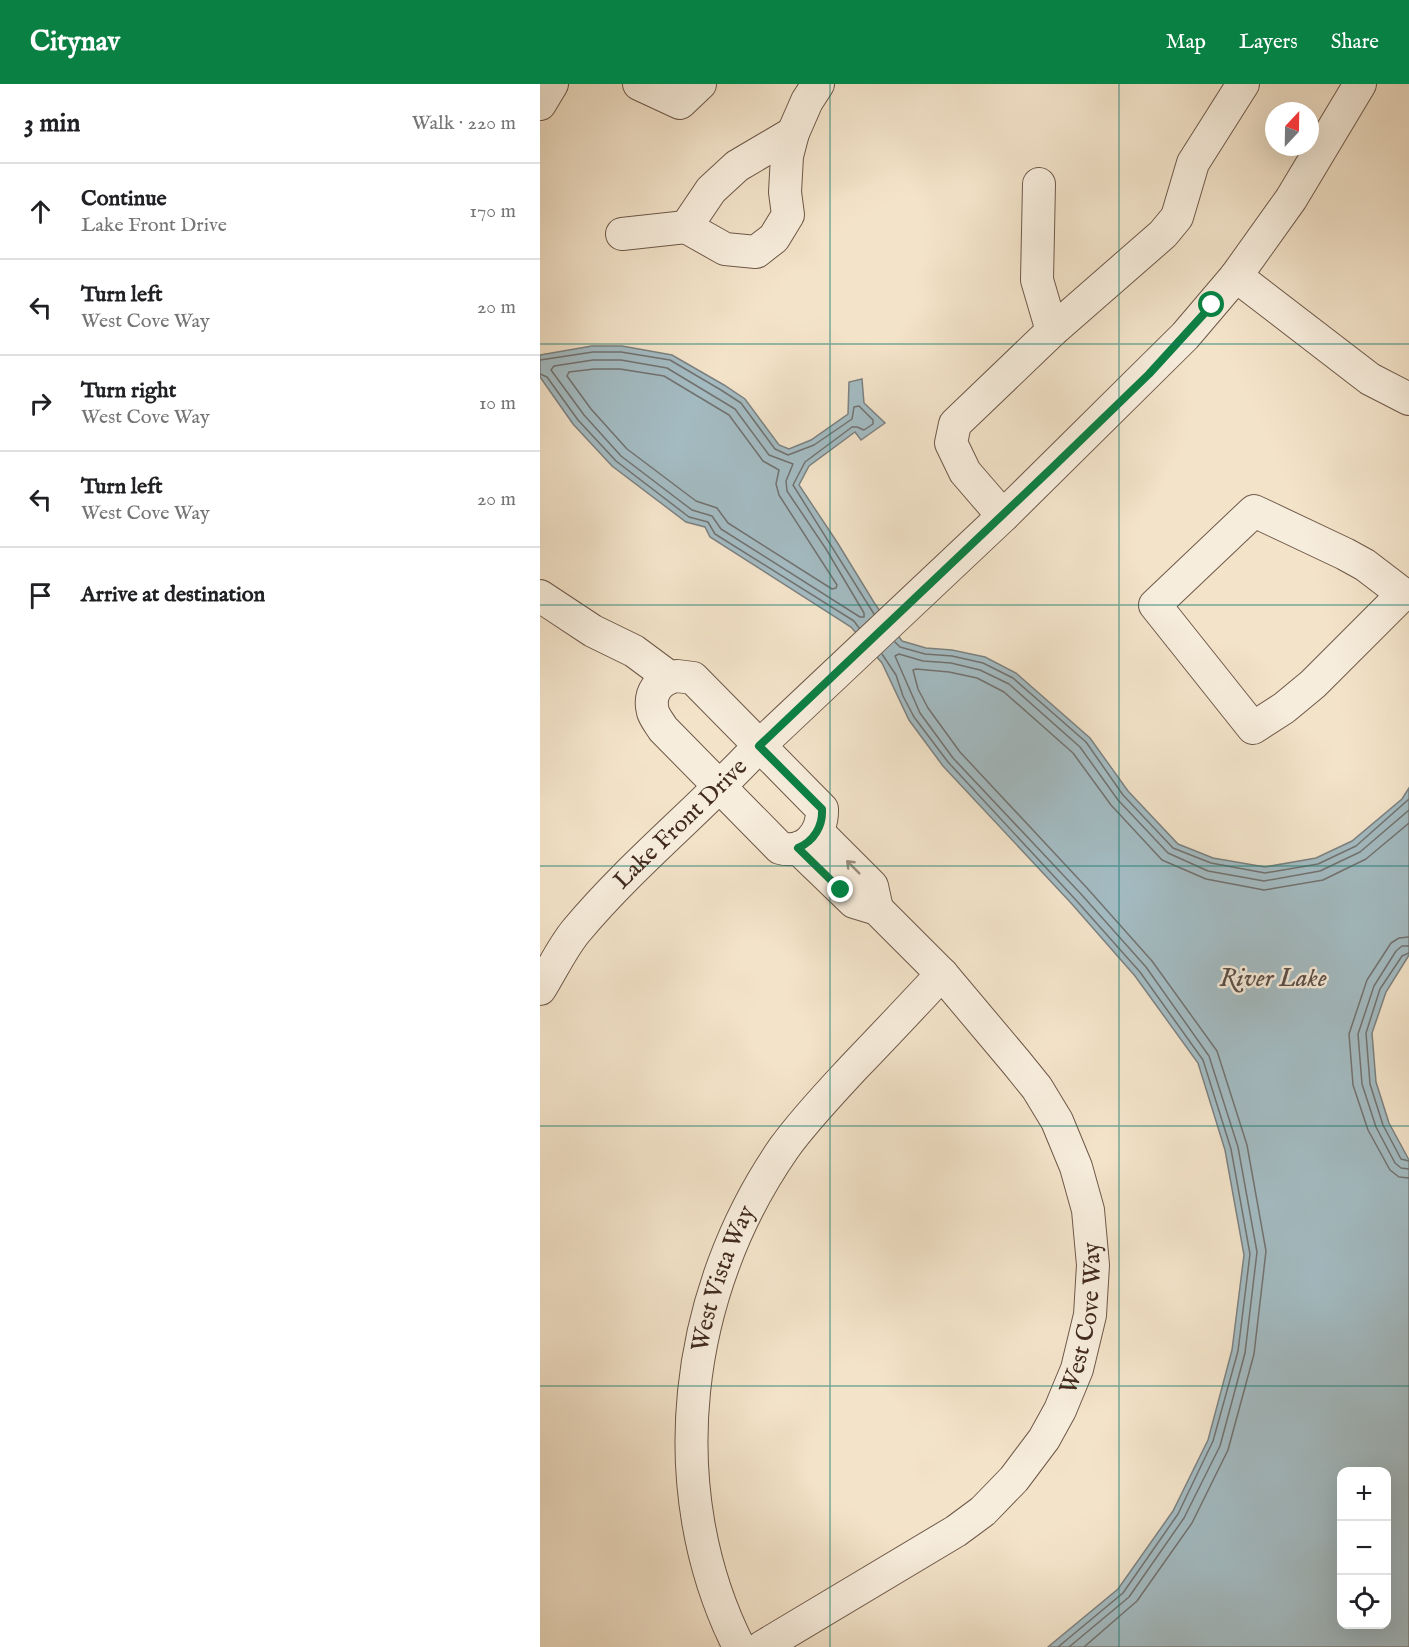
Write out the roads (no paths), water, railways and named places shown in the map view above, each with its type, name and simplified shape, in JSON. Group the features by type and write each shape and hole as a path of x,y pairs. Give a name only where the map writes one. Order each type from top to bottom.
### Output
{"street":[{"path":"540,104 552,84"},
{"path":"639,84 680,104 699,84"},
{"path":"622,234 686,227 725,249 756,252 774,238 788,215 785,192 786,168 793,134 807,101 818,84"},
{"path":"1003,516 965,472 951,443 955,424 1052,331 1163,234 1177,217 1193,164 1243,84"},
{"name":"Lake Front Drive","path":"540,989 575,933 621,880 759,746 1003,516 1185,336 1236,276 1291,199 1360,84"},
{"path":"686,227 711,190 737,166 793,134"},
{"path":"1040,184 1037,279 1052,331"},
{"path":"1236,276 1370,379 1409,399"},
{"path":"1254,512 1355,559 1406,591 1312,684 1284,708 1253,728 1155,605 1254,512"},
{"path":"540,596 593,631 618,665 661,687 685,676 693,678 822,809 822,816 808,840"},
{"name":"West Cove Way","path":"661,687 653,713 663,729 780,848 790,850 808,840 854,902 877,909 942,974 1037,1088 1057,1121 1076,1167 1088,1210 1093,1254 1090,1315 1077,1369 1060,1410 1044,1439 1014,1479 982,1511 933,1545 762,1647"},
{"name":"West Vista Way","path":"739,1647 728,1626 709,1568 696,1509 692,1457 692,1405 698,1354 712,1295 733,1238 756,1191 784,1147 816,1107 942,974"}],"water":[{"name":"River Lake","path":"592,346 622,346 672,355 745,399 779,445 789,449 811,440 848,414 849,382 862,379 864,403 885,423 861,440 855,432 809,466 799,485 875,604 902,641 926,648 952,650 985,657 1016,673 1090,738 1128,791 1178,844 1213,858 1265,867 1316,858 1352,841 1402,799 1409,788 1409,955 1386,992 1372,1033 1376,1082 1389,1123 1409,1160 1409,1647 1048,1647 1118,1589 1173,1511 1208,1440 1232,1350 1244,1255 1225,1150 1198,1063 1135,976 1071,903 943,766 909,720 882,663 851,627 710,537 705,527 686,522 612,466 573,424 540,377 540,355"}]}
